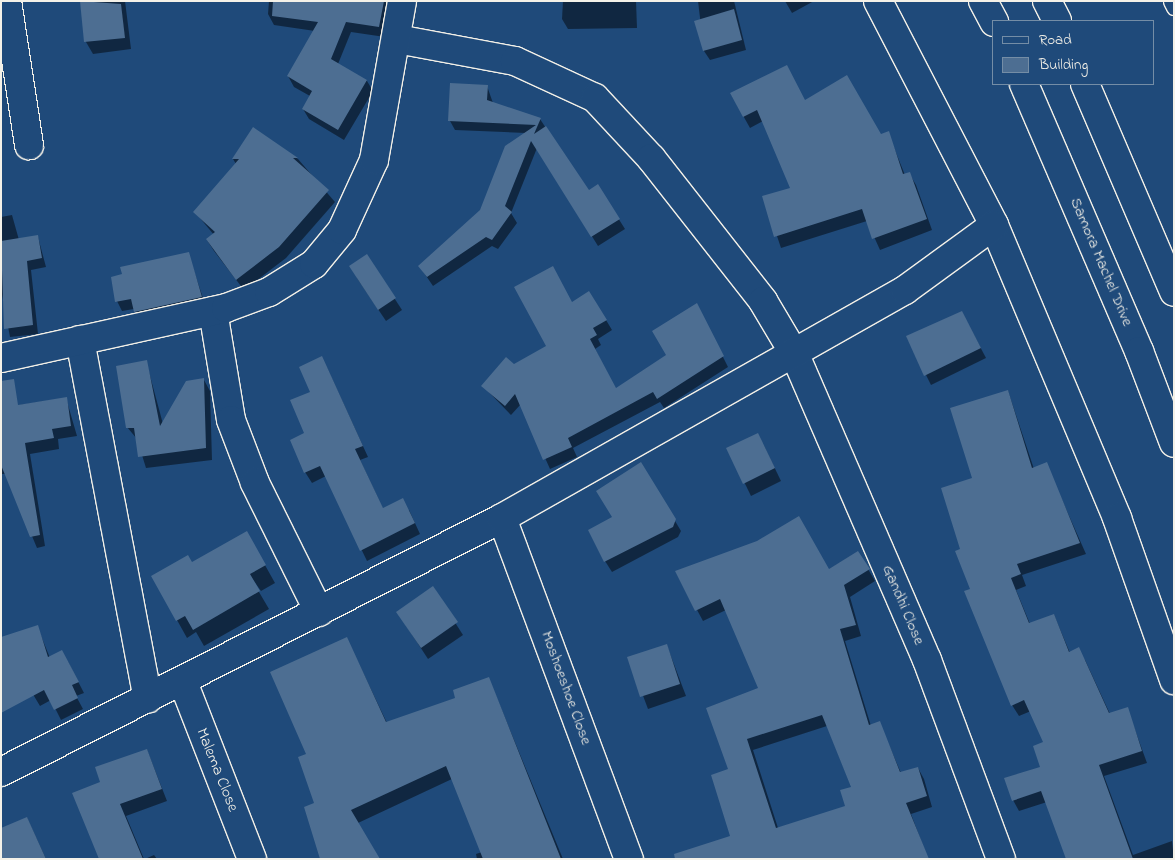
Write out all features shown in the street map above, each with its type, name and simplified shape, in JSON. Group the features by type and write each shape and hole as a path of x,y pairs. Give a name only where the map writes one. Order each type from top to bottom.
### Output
{"street":[{"path":"7,1 29,146"},
{"path":"1,358 213,311 269,292 314,264 342,230 374,160 397,39 402,1"},
{"path":"878,1 994,225 1117,518 1174,680"},
{"path":"983,1 993,20"},
{"path":"1047,1 1056,20"},
{"name":"Gandhi Close","path":"397,39 514,61 595,98 651,158 751,286 795,355 926,660 1001,859"},
{"name":"Samora Machel Drive","path":"1024,85 1139,351 1174,443"},
{"path":"1085,85 1174,292"},
{"path":"1,772 183,682 502,518 795,355 905,290 994,225"},
{"path":"213,311 231,420 255,483 320,612"},
{"path":"80,340 148,699"},
{"name":"Moshoeshoe Close","path":"502,518 630,859"},
{"name":"Malema Close","path":"183,682 252,859"}],"lane":[{"path":"1171,1 1174,7"}],"building":[{"path":"80,1 121,4 125,38 84,42"},
{"path":"273,1 384,1 379,27 346,22 331,59 367,80 338,130 302,109 312,91 287,76 318,22 272,16"},
{"path":"734,9 742,40 703,51 694,21"},
{"path":"787,65 805,100 847,75 881,134 889,131 903,174 910,172 927,219 872,239 862,209 774,237 762,196 790,188 757,110 743,117 730,93"},
{"path":"450,83 488,85 487,100 541,118 534,134 546,126 589,190 598,184 620,219 591,237 531,141 505,206 512,212 492,240 486,237 427,277 418,266 480,210 505,146 536,125 448,121"},
{"path":"253,127 298,158 293,158 329,190 279,247 236,280 206,239 215,232 193,212 239,159 232,159"},
{"path":"38,235 42,258 27,261 33,325 4,329 1,241"},
{"path":"189,252 202,297 134,312 131,299 115,302 111,277 122,274 120,267"},
{"path":"367,254 396,298 378,310 349,266"},
{"path":"553,266 572,302 589,291 607,320 593,328 597,335 590,339 616,388 666,355 652,331 697,303 724,356 657,399 653,392 568,438 572,447 543,460 515,394 505,406 481,386 506,357 514,364 546,346 514,287"},
{"path":"962,311 981,348 924,376 906,336"},
{"path":"322,356 363,446 355,449 383,508 403,498 415,523 360,551 320,466 304,473 290,440 304,433 290,400 310,392 299,367"},
{"path":"147,360 160,426 186,381 204,378 206,448 138,457 134,428 126,428 116,366"},
{"path":"14,379 18,405 67,397 71,426 52,429 54,438 25,443 40,535 30,537 1,465 1,381"},
{"path":"1008,390 1032,468 1047,462 1080,543 1017,564 1021,574 1011,578 1029,623 1054,614 1069,652 1079,647 1109,713 1128,707 1142,751 1099,765 1133,859 1066,859 1041,791 1012,801 1004,778 1040,767 1033,746 1043,742 1024,700 1011,706 964,591 970,589 955,551 960,549 941,488 972,478 950,408"},
{"path":"758,433 775,468 743,484 726,448"},
{"path":"641,462 676,519 673,527 604,562 588,530 612,517 596,491"},
{"path":"799,516 829,569 858,551 870,569 844,585 856,625 840,629 869,725 880,721 900,772 918,767 927,796 906,803 929,859 675,859 674,854 730,836 711,775 728,769 706,708 758,688 720,599 695,611 675,571 757,541","holes":["822,715 851,787 840,790 845,806 776,828 747,739"]},
{"path":"247,531 266,565 250,574 260,591 193,630 185,616 176,621 151,576 188,555 192,562"},
{"path":"433,586 458,622 421,648 396,612"},
{"path":"38,625 48,657 62,650 79,682 72,685 78,698 54,710 44,690 1,713 1,637"},
{"path":"347,637 386,722 455,698 453,690 489,677 561,859 483,859 446,766 351,810 380,859 320,859 304,807 314,803 298,757 306,754 270,672"},
{"path":"667,644 680,684 640,697 627,657"},
{"path":"147,749 162,789 120,804 143,859 99,859 72,793 100,782 95,767"},
{"path":"27,817 46,859 1,859 1,828"}]}
